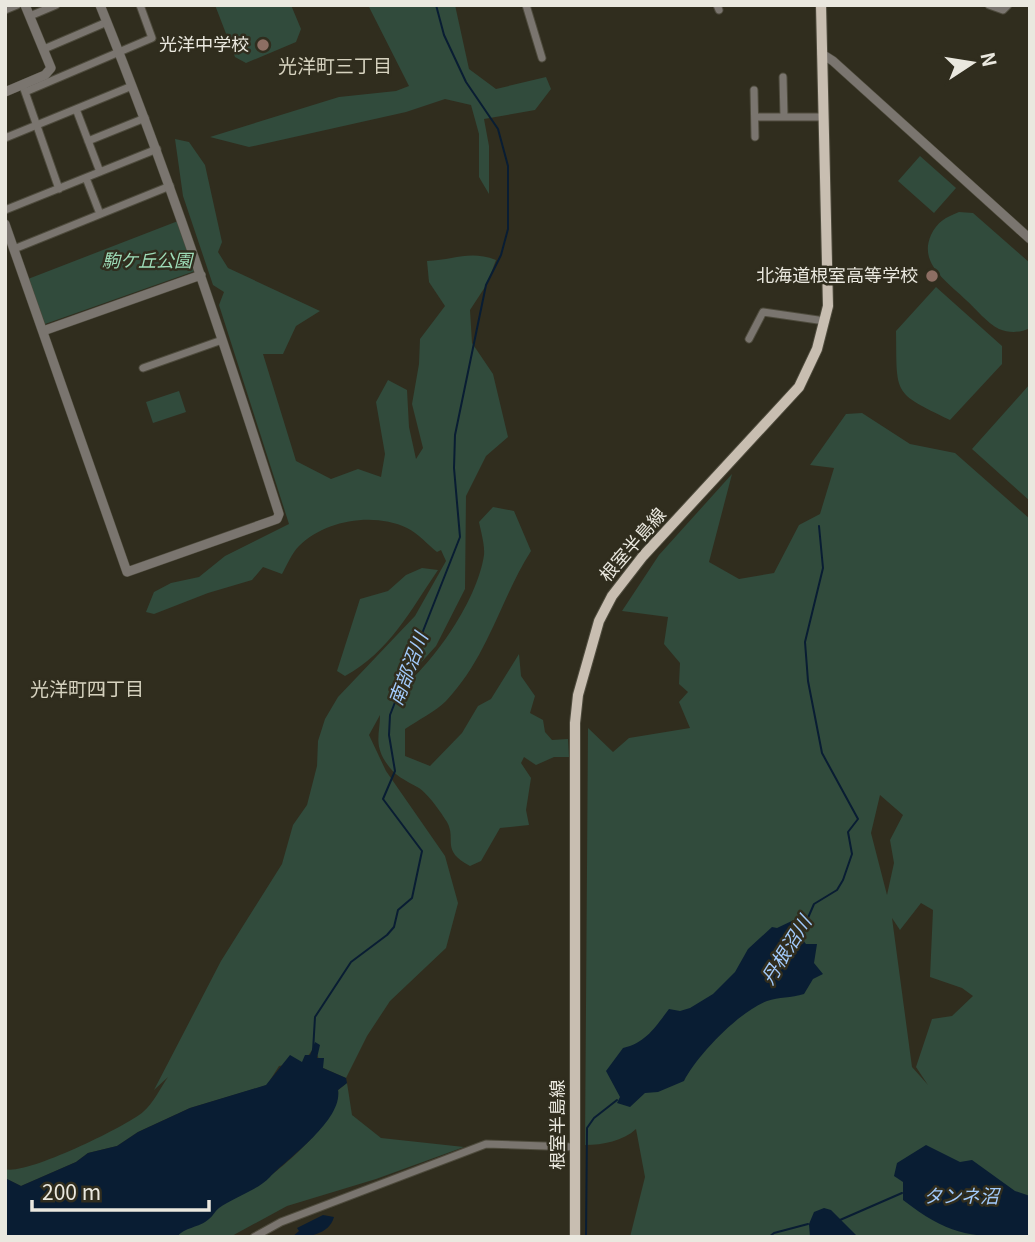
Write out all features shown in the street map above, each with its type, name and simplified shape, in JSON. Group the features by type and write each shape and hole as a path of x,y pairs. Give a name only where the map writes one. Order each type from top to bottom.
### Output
{"main road":[{"name":"根室半島線","path":"575,1237 575,723 578,695 599,621 611,596 643,556 796,391 817,349 828,306 821,5"}],"street":[{"path":"5,10 17,5"},
{"path":"24,88 48,72 50,64 25,5"},
{"path":"30,16 56,5"},
{"path":"5,224 127,572 279,517 170,186 100,5"},
{"path":"5,92 24,88 119,54 152,38 140,5"},
{"path":"526,5 542,58"},
{"path":"989,5 1003,10 1008,5"},
{"path":"44,49 107,22"},
{"path":"822,54 1030,239"},
{"path":"783,78 784,117"},
{"path":"5,138 132,86"},
{"path":"24,88 59,189"},
{"path":"754,90 755,136"},
{"path":"76,109 100,172"},
{"path":"754,117 824,117"},
{"path":"88,142 145,118"},
{"path":"5,210 157,149"},
{"path":"86,178 100,214"},
{"path":"14,249 170,186"},
{"path":"43,331 201,275"},
{"path":"749,339 763,312 825,321"},
{"path":"143,368 222,340"},
{"path":"254,1237 281,1222 486,1144 575,1147"}],"green space":[{"name":"光洋中学校","path":"215,5 291,5 301,29 296,42 246,63 235,57"},
{"path":"368,5 455,5 469,69 496,89 546,77 551,89 535,110 484,119 489,146 489,194 479,177 479,134 471,105 445,99 406,112 249,147 210,137 339,97 396,91 409,86"},
{"path":"175,139 189,142 205,165 222,242 218,252 228,268 320,311 296,326 283,354 263,354 296,461 331,479 358,469 381,477 385,454 376,402 388,380 407,390 409,427 416,459 423,448 412,404 420,339 445,306 429,282 427,261 470,256 496,260 487,284 470,310 472,343 493,374 508,437 486,456 466,496 465,589 436,646 389,698 434,654 472,594 484,555 479,522 493,507 514,511 531,551 473,666 442,705 405,729 405,756 430,766 462,733 478,706 491,699 519,654 521,676 535,696 530,713 543,720 545,732 552,740 568,739 569,757 554,757 536,765 524,757 521,763 531,778 526,810 529,825 500,828 481,861 470,866 455,855 451,845 450,828 426,794 396,774 385,761 379,743 380,715 369,735 386,771 445,856 458,903 446,948 390,1001 367,1036 346,1078 323,1068 314,1048 303,1062 279,1066 267,1085 190,1108 138,1132 117,1146 88,1153 76,1162 21,1186 5,1178 5,1169 32,1165 75,1149 133,1119 153,1100 168,1077 154,1090 221,961 282,864 293,825 307,805 317,766 318,741 325,719 338,697 415,616 446,561 441,550 437,552 407,528 380,520 350,521 310,537 296,549 282,574 263,567 252,580 208,593 154,614 146,612 154,592 171,583 199,577 225,556 289,524 219,305 224,292 213,285 183,196"},
{"path":"920,156 956,188 934,213 898,181"},
{"path":"959,212 973,213 1030,263 1030,328 1011,332 995,326 944,279 932,264 928,245 933,230 942,220"},
{"name":"駒ケ丘公園","path":"178,221 195,271 45,324 28,279"},
{"path":"936,287 1002,346 1002,364 950,420 917,403 902,389 898,380 896,331"},
{"path":"1030,384 1030,501 972,449"},
{"path":"179,391 186,412 153,423 146,402"},
{"path":"862,413 910,444 955,453 1030,519 1030,1237 630,1237 645,1177 636,1129 612,1142 585,1145 588,728 613,752 629,738 690,728 679,702 688,692 679,684 680,663 664,644 668,617 622,611 659,555 732,474 709,562 739,579 774,573 799,525 820,514 834,468 810,465 846,414","holes":["880,795 903,815 890,840 894,863 887,895 871,833","921,903 933,910 930,977 962,988 973,996 952,1016 932,1019 916,1067 928,1085 912,1067 892,918 900,930"]},
{"path":"422,568 438,570 398,629 375,655 361,666 345,676 337,671 360,599 388,591 406,575"},
{"path":"347,1083 352,1115 381,1138 464,1147 376,1179 287,1206 230,1237 177,1237 182,1230 212,1210 253,1188 277,1171 319,1130 330,1115 338,1090"}],"water":[{"path":"796,919 801,927 805,926 802,939 806,944 817,944 814,963 823,974 813,979 804,994 767,1001 743,1015 708,1048 684,1081 658,1092 645,1093 630,1107 617,1103 620,1097 606,1071 623,1048 644,1038 669,1009 680,1011 690,1008 713,994 735,972 748,949 772,927 777,928"},
{"path":"315,1042 320,1045 317,1058 324,1058 323,1068 346,1078 347,1083 338,1090 332,1114 313,1138 265,1182 219,1208 205,1222 177,1237 5,1237 5,1178 21,1186 76,1162 88,1153 117,1146 138,1132 190,1108 266,1085 290,1055 302,1062 305,1055 310,1055"},
{"name":"タンネ沼","path":"926,1145 960,1162 972,1160 1015,1191 1030,1196 1030,1237 962,1232 935,1221 903,1200 903,1182 894,1176 897,1163"},
{"path":"824,1208 831,1210 858,1237 810,1237 809,1224 814,1212"},
{"path":"323,1215 334,1217 328,1228 311,1235 292,1237 299,1231 297,1228"}],"waterway":[{"name":"南部沼川","path":"313,1051 315,1017 351,962 387,935 394,927 398,910 412,898 422,851 383,799 395,771 389,735 390,715 460,537 454,468 455,435 486,285 501,255 508,229 508,166 498,129 466,82 444,35 436,5"},
{"name":"丹根沼川","path":"804,927 814,904 837,890 843,880 852,854 848,832 858,819 822,753 808,681 805,642 823,568 819,526"},
{"name":"丹根沼川","path":"586,1237 587,1128 594,1118 617,1100"},
{"name":"丹根沼川","path":"840,1220 902,1193"},
{"name":"丹根沼川","path":"769,1237 774,1233 808,1224"}],"place":[{"name":"光洋中学校","path":"263,45"},
{"name":"北海道根室高等学校","path":"932,276"}],"district":[{"name":"光洋町三丁目","path":"335,66"},
{"name":"光洋町四丁目","path":"87,689"}]}
